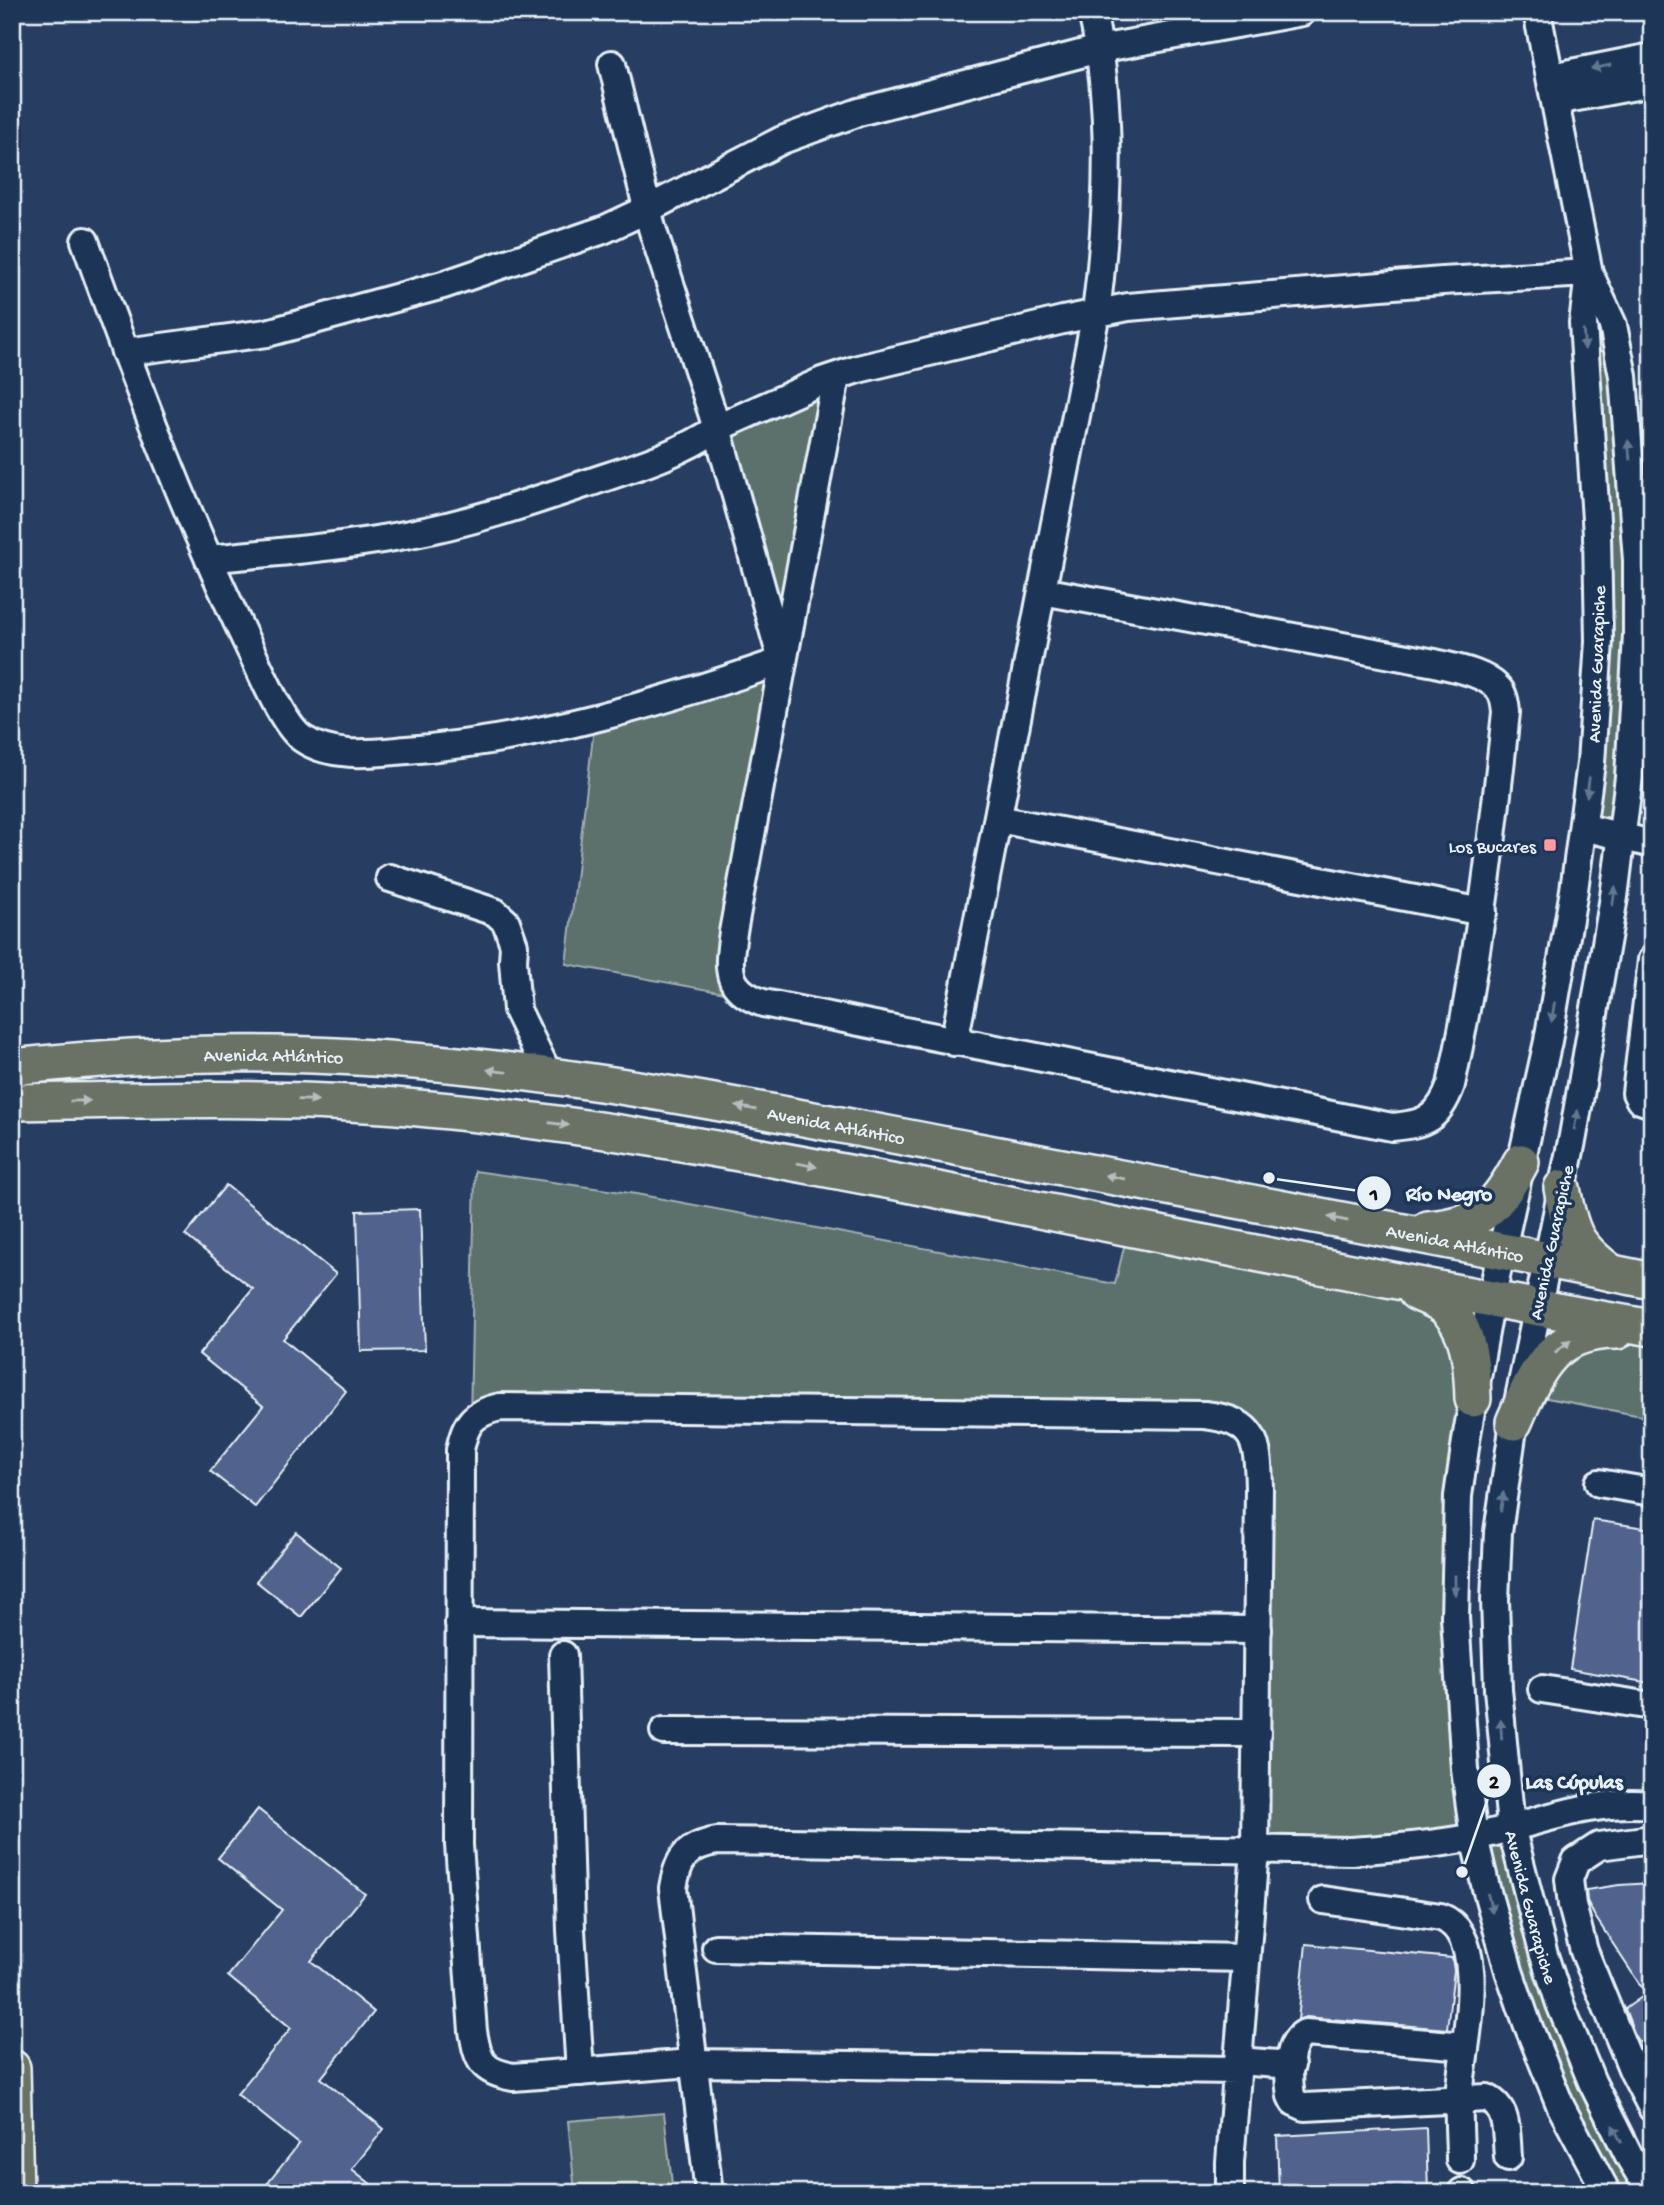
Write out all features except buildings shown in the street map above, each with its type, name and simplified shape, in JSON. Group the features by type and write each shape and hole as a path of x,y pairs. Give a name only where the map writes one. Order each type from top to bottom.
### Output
{"main road":[{"name":"Avenida Atlántico","path":"12,1067 103,1058 208,1054 314,1055 436,1063 549,1076 743,1107 1502,1249 1652,1281"},
{"path":"12,1102 314,1100 426,1108 649,1136 1652,1330"},
{"path":"1391,1229 1450,1227 1468,1221 1504,1195 1521,1162"},
{"path":"1562,1188 1568,1223 1577,1241 1592,1258 1612,1273"},
{"path":"1384,1278 1441,1304 1454,1317 1470,1356 1473,1399"},
{"path":"1514,1422 1535,1376 1550,1356 1570,1339 1586,1333 1652,1330"},
{"path":"12,2068 15,2193"}],"street":[{"path":"954,1042 1097,313 1105,209 1104,83 1092,12"},
{"path":"125,352 267,333 443,285 579,238 648,209 759,151 859,112 1099,49 1302,12"},
{"name":"Avenida Guarapiche","path":"1537,12 1589,273 1613,326 1623,376 1637,560 1637,635 1634,714 1614,897 1585,1070 1514,1422 1499,1532 1496,1600 1502,1740 1511,1827 1543,1952 1560,2004 1592,2082 1651,2193"},
{"path":"1553,89 1652,57"},
{"path":"612,64 648,209 717,428 782,661"},
{"path":"1553,89 1652,83"},
{"path":"85,241 168,467 272,695 301,738 314,745 339,751 384,752 442,748 530,734 629,710 782,661"},
{"path":"209,559 350,544 412,534 475,518 613,475 704,438 717,428 836,377 965,343 1097,313 1185,301 1589,273"},
{"name":"Avenida Guarapiche","path":"1589,273 1583,323 1597,548 1599,641 1592,749 1583,827 1548,1041 1491,1299 1473,1399 1458,1496 1455,1617 1465,1769 1474,1837 1494,1919 1527,2023 1561,2107 1608,2193"},
{"path":"836,377 733,932 730,962 731,977 736,988 746,997 763,1003 1392,1127 1427,1120 1446,1100 1451,1085 1483,912 1506,712 1504,698 1498,687 1463,671 1435,663 1042,591"},
{"path":"998,819 1483,912"},
{"path":"1583,827 1652,844"},
{"path":"390,878 495,912 506,922 514,945 517,1010 549,1076"},
{"path":"1652,960 1636,1093 1640,1100 1652,1104"},
{"path":"1230,2193 1237,2065 1255,1850 1258,1462 1249,1431 1239,1423 1223,1417 1205,1415 500,1407 484,1411 470,1421 463,1433 460,1450 459,1845 470,1997 477,2054 484,2066 497,2074 513,2077 692,2063 1237,2065 1291,2065"},
{"path":"1599,1483 1652,1492"},
{"path":"459,1623 1258,1630"},
{"path":"563,1655 571,1930 580,2072"},
{"path":"1542,1689 1652,1706"},
{"path":"664,1731 1257,1733"},
{"path":"709,2193 673,1888 677,1868 683,1857 702,1844 717,1842 1363,1850 1411,1847 1474,1837 1600,1807 1651,1798"},
{"path":"1652,1839 1599,1846 1576,1861 1569,1879 1572,1905 1584,1951 1633,2071 1652,2108"},
{"path":"1323,1900 1441,1917 1455,1924 1465,1941 1470,1962 1465,2046 1458,2099 1460,2160"},
{"path":"716,1948 1246,1958"},
{"path":"1465,2046 1311,2032 1295,2040 1291,2065 1292,2096 1294,2102 1305,2107 1487,2098 1501,2108 1508,2157"},
{"path":"1592,2082 1633,2071"}],"green space":[{"path":"1589,273 1632,480 1622,836 1583,827 1591,763"},
{"path":"836,377 733,932 732,975 746,997 566,964 595,719 700,689 782,661 717,428"},
{"path":"475,1171 636,1194 1115,1284 1129,1227 1384,1278 1464,1336 1458,1496 1474,1836 1511,1827 1527,1894 1651,2193 1607,2193 1580,2143 1474,1837 1255,1850 1259,1489 1239,1423 516,1407 470,1421"},
{"path":"1652,1331 1652,1418 1526,1394 1550,1356"},
{"path":"664,2113 673,2193 575,2193 568,2121"}],"place":[{"name":"Los Bucares","path":"1550,845"},
{"name":"Río Negro","path":"1269,1178"},
{"name":"Las Cúpulas","path":"1462,1872"}]}
